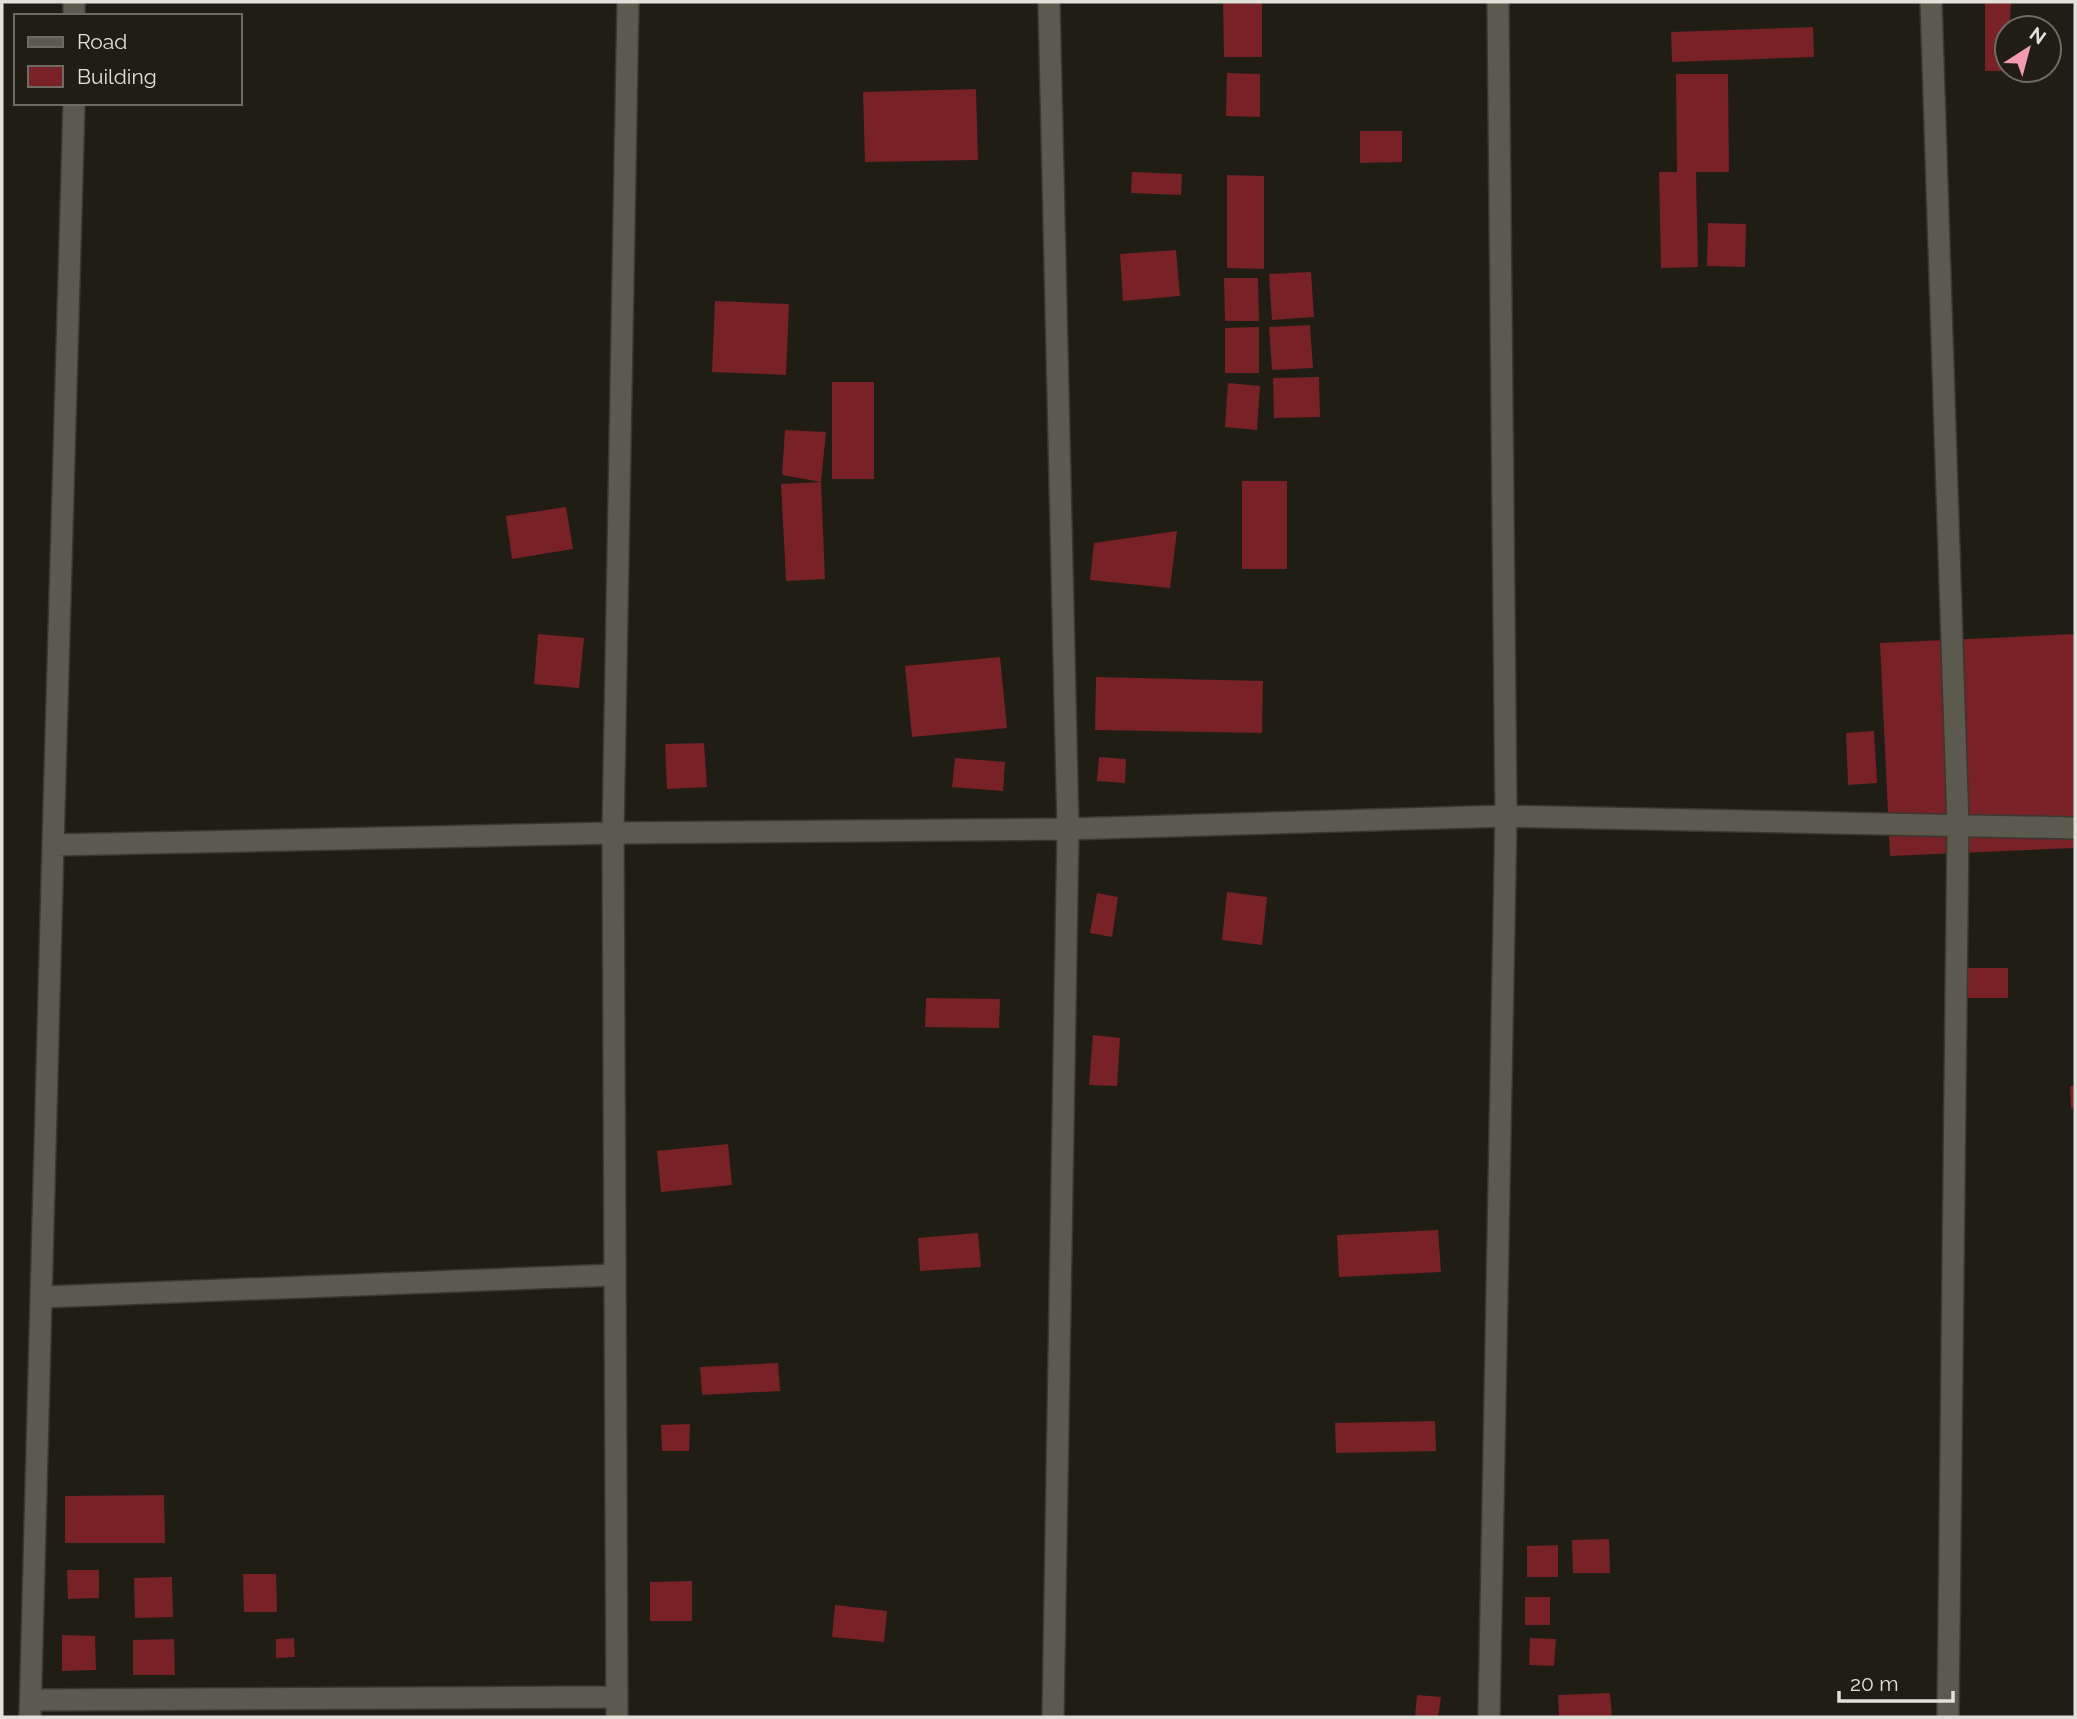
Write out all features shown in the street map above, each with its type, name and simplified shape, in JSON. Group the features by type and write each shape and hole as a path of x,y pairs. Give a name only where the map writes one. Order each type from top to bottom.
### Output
{"street":[{"path":"74,105 32,1709 617,1707 613,833 628,2"},
{"path":"1049,2 1069,829 1053,1717"},
{"path":"1489,1717 1506,816 1498,2"},
{"path":"1931,2 1958,825 1948,1717"},
{"path":"53,845 613,833 1069,829 1506,816 2075,828"},
{"path":"43,1297 615,1275"}],"building":[{"path":"1223,2 1262,2 1262,57 1224,57"},
{"path":"1985,2 2011,2 2010,14 1993,14 1993,71 1985,71"},
{"path":"1813,27 1814,57 1672,62 1671,32"},
{"path":"1227,73 1260,74 1260,117 1226,116"},
{"path":"1676,74 1728,74 1729,172 1696,172 1698,267 1661,268 1659,172 1677,172"},
{"path":"976,89 978,160 865,162 863,92"},
{"path":"1360,131 1402,131 1402,162 1360,163"},
{"path":"1132,172 1182,174 1181,195 1131,193"},
{"path":"1227,175 1264,176 1264,269 1227,268"},
{"path":"1708,223 1746,224 1745,267 1707,266"},
{"path":"1176,250 1180,296 1123,301 1120,254"},
{"path":"1311,272 1314,317 1272,320 1269,274"},
{"path":"1224,278 1258,278 1259,321 1225,321"},
{"path":"715,301 789,304 786,375 712,372"},
{"path":"1310,325 1313,368 1272,370 1269,327"},
{"path":"1259,327 1259,373 1225,373 1225,328"},
{"path":"1319,377 1320,417 1274,418 1273,378"},
{"path":"832,382 874,382 874,479 832,479"},
{"path":"1228,383 1260,386 1257,430 1225,427"},
{"path":"785,430 826,432 821,482 782,475"},
{"path":"1242,481 1287,481 1287,569 1242,569"},
{"path":"821,482 825,579 786,581 781,484"},
{"path":"566,507 573,549 512,559 506,516"},
{"path":"1177,531 1170,588 1090,580 1094,543"},
{"path":"538,634 584,638 579,688 534,684"},
{"path":"2075,634 2075,848 1890,856 1880,643"},
{"path":"1000,657 1007,728 912,737 905,666"},
{"path":"1096,677 1263,681 1262,733 1095,730"},
{"path":"1874,731 1877,783 1848,785 1846,733"},
{"path":"704,743 707,787 667,789 665,744"},
{"path":"1099,757 1126,759 1125,783 1097,781"},
{"path":"955,758 1005,762 1003,791 952,787"},
{"path":"1227,892 1267,897 1262,945 1222,940"},
{"path":"1097,893 1118,897 1112,937 1090,933"},
{"path":"1964,968 2008,968 2008,998 1964,998"},
{"path":"926,998 1000,999 999,1028 925,1027"},
{"path":"1093,1035 1120,1038 1117,1086 1089,1085"},
{"path":"2070,1086 2075,1086 2075,1108 2071,1109"},
{"path":"728,1144 732,1185 661,1192 657,1151"},
{"path":"1438,1230 1441,1272 1339,1277 1337,1235"},
{"path":"978,1233 981,1267 920,1271 918,1238"},
{"path":"778,1363 780,1391 702,1395 700,1367"},
{"path":"1435,1421 1436,1451 1336,1453 1335,1423"},
{"path":"690,1424 689,1451 662,1451 661,1425"},
{"path":"164,1495 165,1543 65,1543 65,1496"},
{"path":"1609,1539 1610,1573 1573,1573 1572,1540"},
{"path":"1558,1545 1558,1577 1527,1577 1527,1546"},
{"path":"67,1570 99,1570 99,1598 68,1599"},
{"path":"243,1574 276,1574 277,1612 244,1612"},
{"path":"172,1577 173,1617 135,1618 134,1578"},
{"path":"692,1581 692,1621 650,1621 650,1582"},
{"path":"1525,1597 1550,1597 1550,1625 1525,1625"},
{"path":"835,1605 887,1611 884,1642 832,1637"},
{"path":"62,1635 95,1636 96,1670 62,1671"},
{"path":"294,1638 295,1657 276,1658 276,1639"},
{"path":"1530,1638 1556,1639 1554,1666 1529,1665"},
{"path":"174,1639 175,1675 133,1675 133,1640"},
{"path":"1610,1693 1612,1717 1559,1717 1558,1695"},
{"path":"1417,1695 1441,1697 1438,1717 1415,1717"}]}
